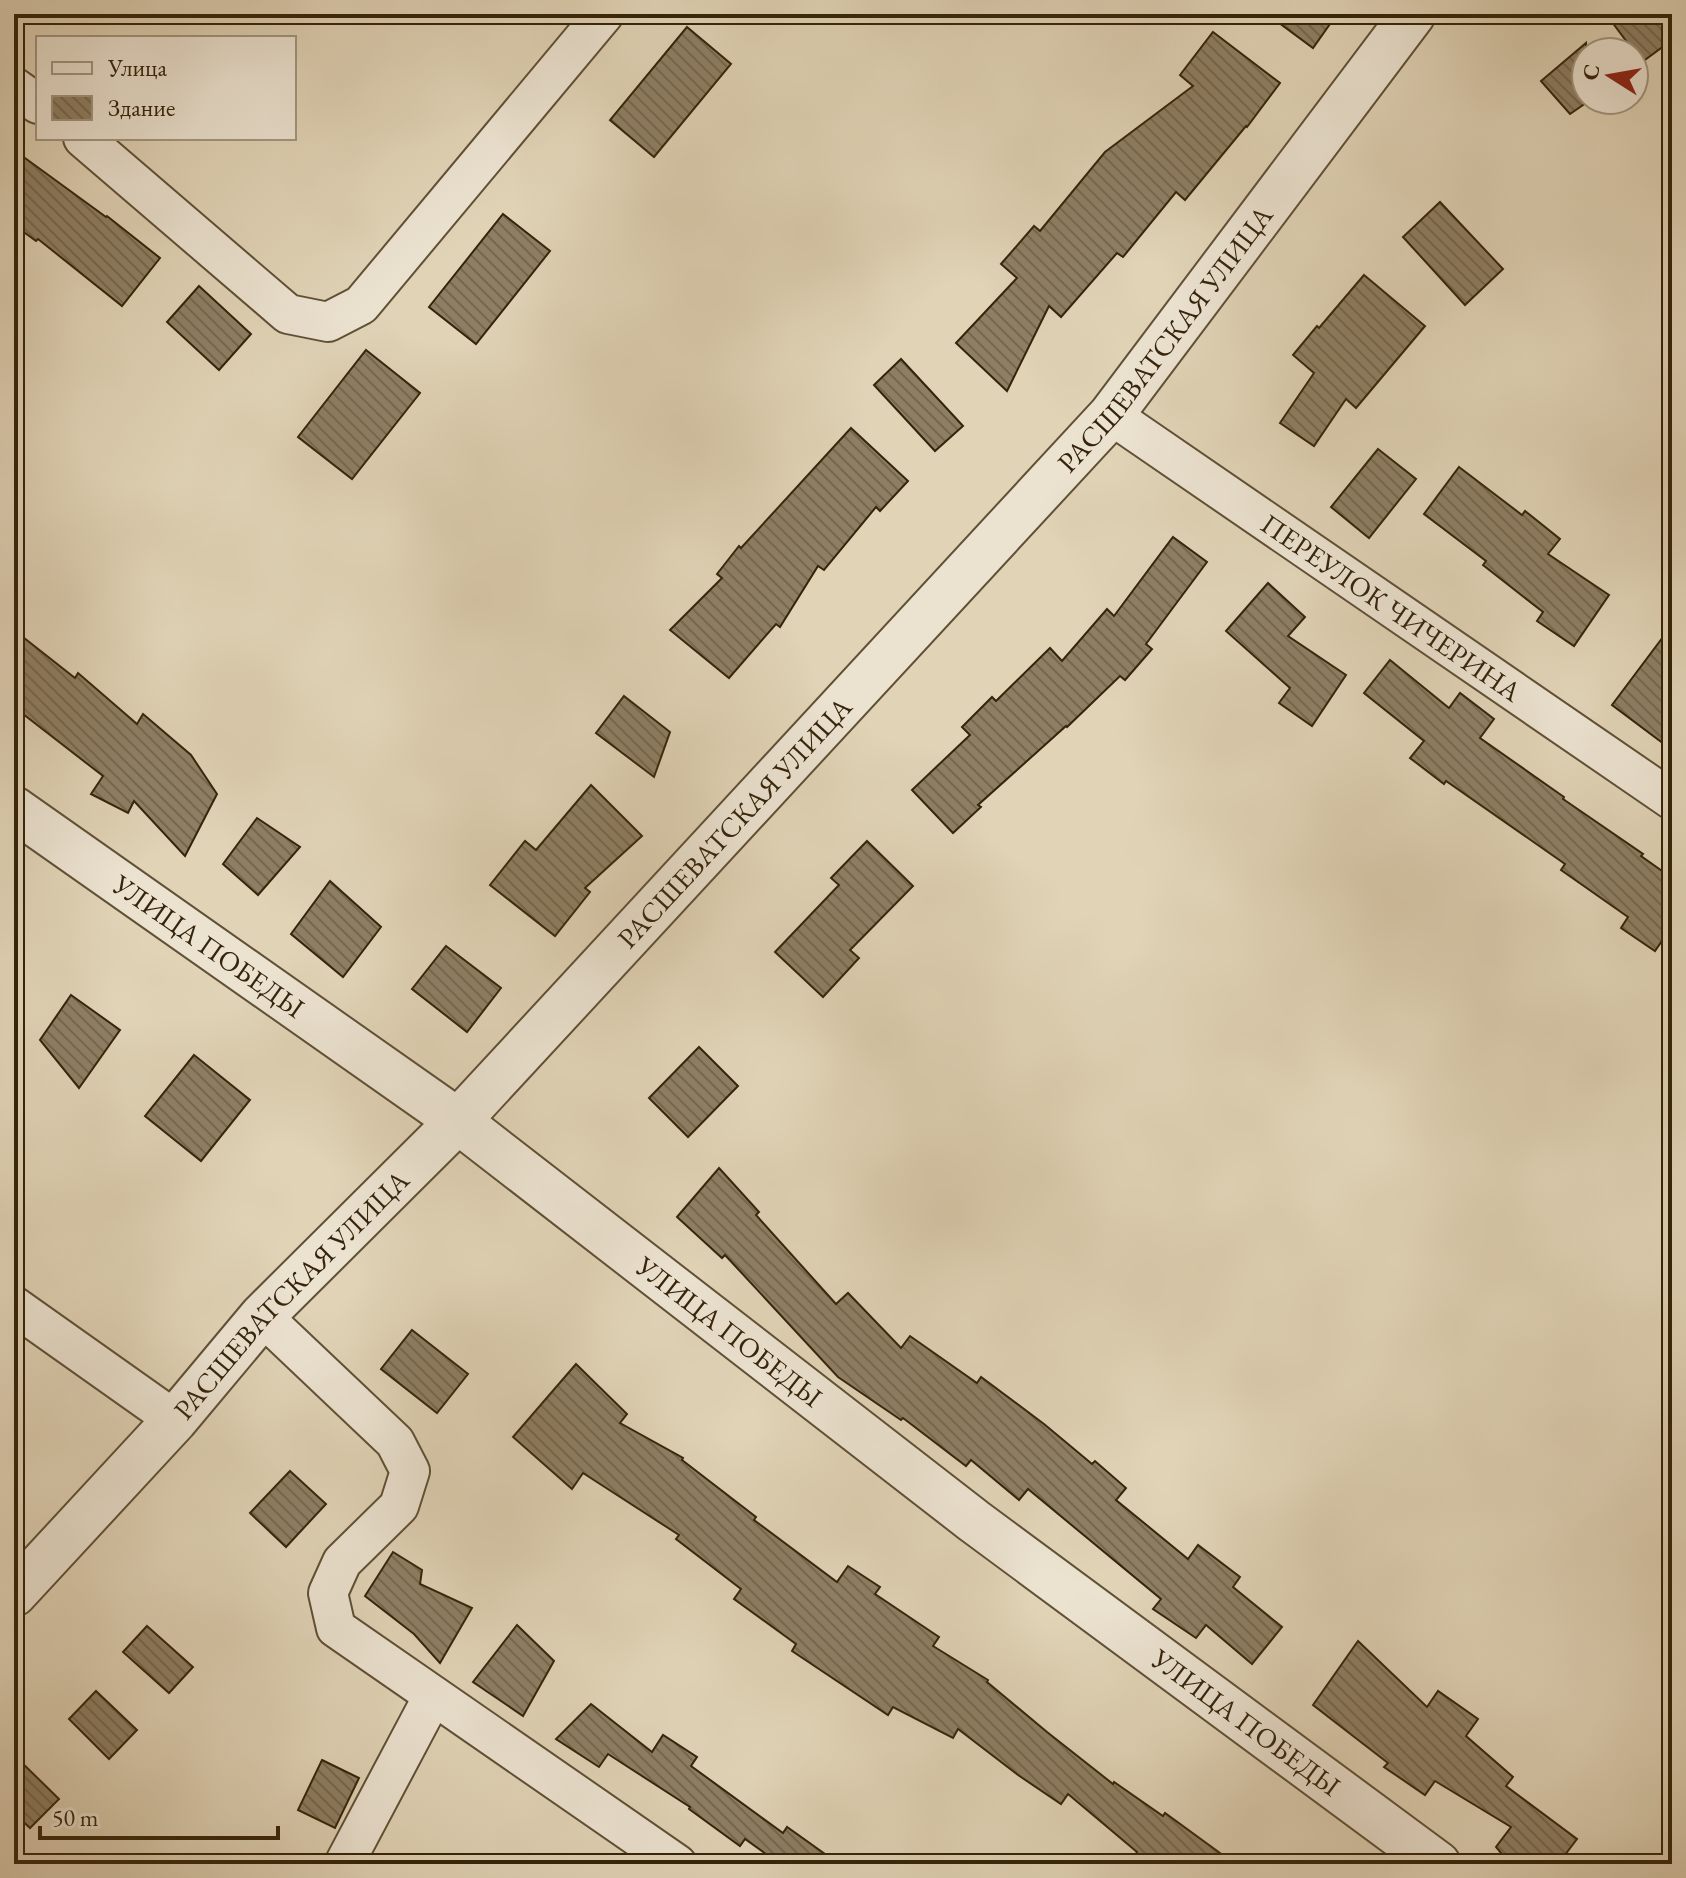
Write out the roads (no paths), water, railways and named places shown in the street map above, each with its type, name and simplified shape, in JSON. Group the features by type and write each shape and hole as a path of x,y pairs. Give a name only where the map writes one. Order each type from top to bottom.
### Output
{"street":[{"path":"85,140 288,314 328,322 361,305 604,14"},
{"name":"РАСШЕВАТСКАЯ УЛИЦА","path":"14,1594 175,1420 262,1316 458,1121 1111,415 1413,14"},
{"path":"14,87 36,103"},
{"name":"ПЕРЕУЛОК ЧИЧЕРИНА","path":"1111,415 1672,800"},
{"name":"УЛИЦА ПОБЕДЫ","path":"14,809 458,1121 974,1521 1438,1864"},
{"path":"14,1306 175,1420"},
{"path":"262,1316 395,1442 410,1471 399,1506 342,1562 328,1593 336,1628 677,1864"},
{"path":"344,1864 433,1696"}]}
